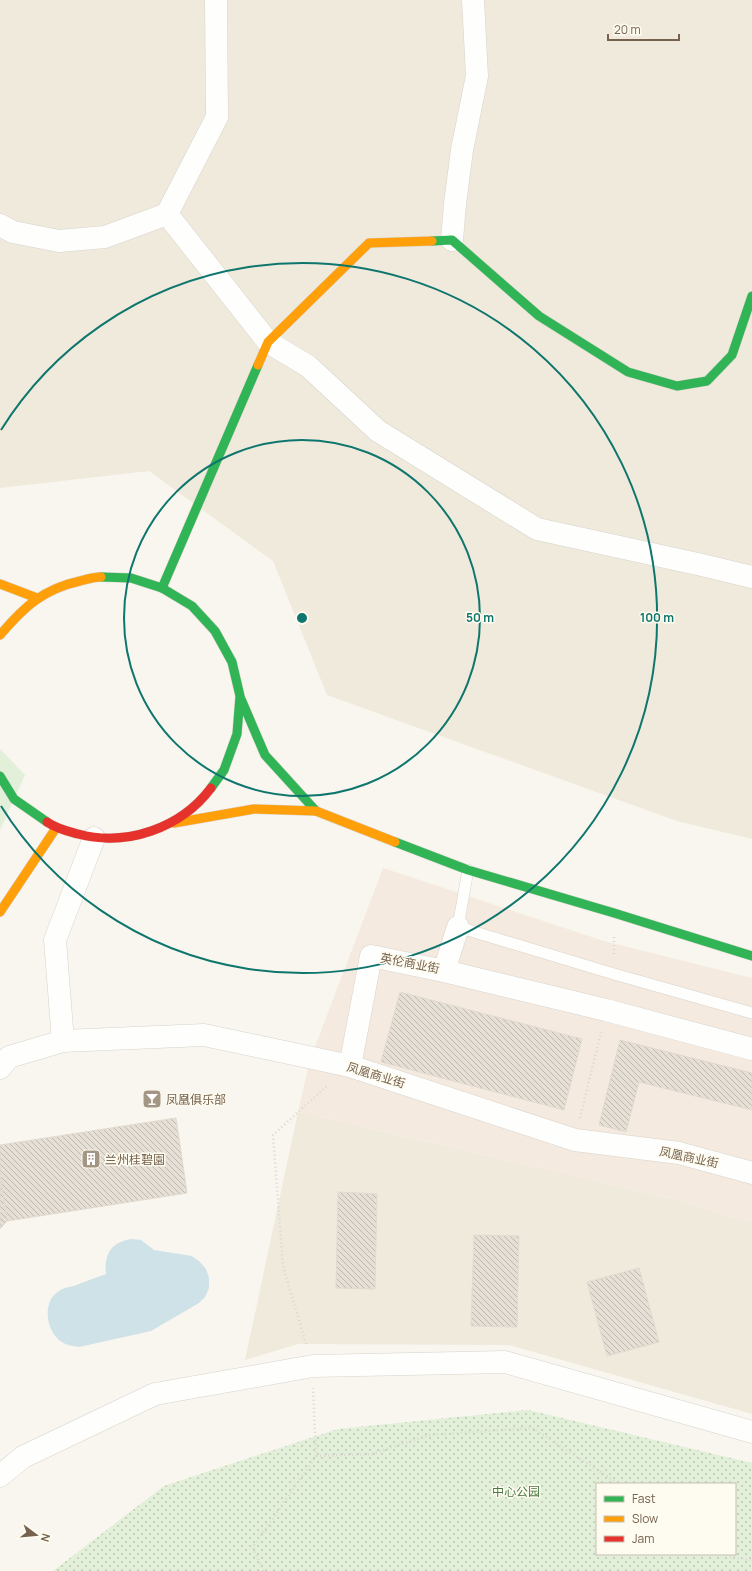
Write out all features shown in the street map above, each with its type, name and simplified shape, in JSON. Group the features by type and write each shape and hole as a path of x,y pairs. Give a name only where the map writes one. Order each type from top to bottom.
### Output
{"main road":[{"path":"162,588 268,342 369,243 452,240 539,316 628,372 677,386 707,382 732,355 752,296"},
{"path":"0,635 17,615 37,598 66,584 98,577 131,578 162,588 192,606 216,631 232,662 240,696 265,755 316,811"},
{"path":"0,584 37,598"},
{"path":"170,824 201,801 224,770 237,734 240,696"},
{"path":"0,776 14,799 56,828 94,838 133,837 170,824 254,809 316,811 468,870 752,956"},
{"path":"0,912 56,828"}],"street":[{"path":"0,225 13,232 59,241 105,237 167,214 217,117 216,0"},
{"path":"452,240 462,150 477,76 473,0"},
{"path":"167,214 268,342 308,366 378,431 536,529 752,577"},
{"path":"63,1041 55,940 94,838"},
{"name":"英伦商业街","path":"350,1066 371,956 444,971 458,927"},
{"path":"444,971 606,1010 752,1049"},
{"name":"凤凰商业街","path":"0,1068 9,1057 63,1041 204,1035 350,1066 575,1140 679,1153 752,1173"},
{"path":"0,1476 23,1457 155,1394 312,1366 505,1362 752,1432"}],"lane":[{"path":"468,870 458,927 614,974 752,1013"}],"path":[{"path":"263,1571 253,1547 316,1456 312,1366 283,1266 273,1135 350,1066"},
{"path":"316,1456 372,1454 429,1434 532,1428 617,1483"},
{"path":"728,1555 731,1557 752,1560"}],"shaded area":[{"path":"0,0 752,0 752,839 677,821 327,695 273,561 149,471 0,488"},
{"path":"383,868 604,941 752,978 752,1223 672,1199 298,1112 310,1060"},
{"path":"298,1112 672,1199 752,1223 752,1414 509,1345 298,1344 245,1360"},
{"path":"132,1239 141,1240 154,1250 192,1256 200,1262 206,1269 209,1278 209,1288 205,1297 199,1303 151,1331 79,1347 61,1342 51,1329 49,1322 48,1308 50,1301 62,1289 106,1274 106,1261 110,1250 119,1243"}],"green space":[{"path":"0,749 25,775 0,830"},
{"name":"中心公园","path":"528,1410 752,1463 752,1571 53,1571 164,1486 338,1429"}],"building":[{"path":"400,992 582,1039 564,1110 381,1062"},
{"path":"620,1040 752,1073 752,1110 639,1082 626,1132 599,1125"},
{"name":"兰州桂碧園","path":"176,1118 187,1193 7,1221 0,1173 0,1145"},
{"path":"0,1173 7,1221 0,1229"},
{"path":"338,1192 377,1194 375,1289 336,1288"},
{"path":"474,1235 519,1236 517,1327 471,1326"},
{"path":"639,1268 659,1342 607,1356 587,1282"}],"traffic: fast":[{"path":"432,241 452,240 539,316 628,372 677,386 707,381 732,355 752,296"},
{"path":"162,588 258,365"},
{"path":"101,577 131,578 162,588 192,606 215,631 232,662 240,696 237,734 224,770 211,788"},
{"path":"241,699 265,755 316,811"},
{"path":"0,776 14,799 47,822"},
{"path":"395,842 468,870 752,956"}],"traffic: slow":[{"path":"258,365 268,342 369,243 432,241"},
{"path":"0,635 17,616 35,600 45,594 67,584 90,578 101,577"},
{"path":"0,584 37,598"},
{"path":"174,823 254,809 316,811 395,842"},
{"path":"0,912 56,828"}],"traffic: jam":[{"path":"47,822 66,831 78,834 115,838 134,836 169,824 199,802 211,788"}],"place":[{"name":"凤凰俱乐部","path":"152,1099"},
{"name":"兰州桂碧園","path":"91,1159"}]}
